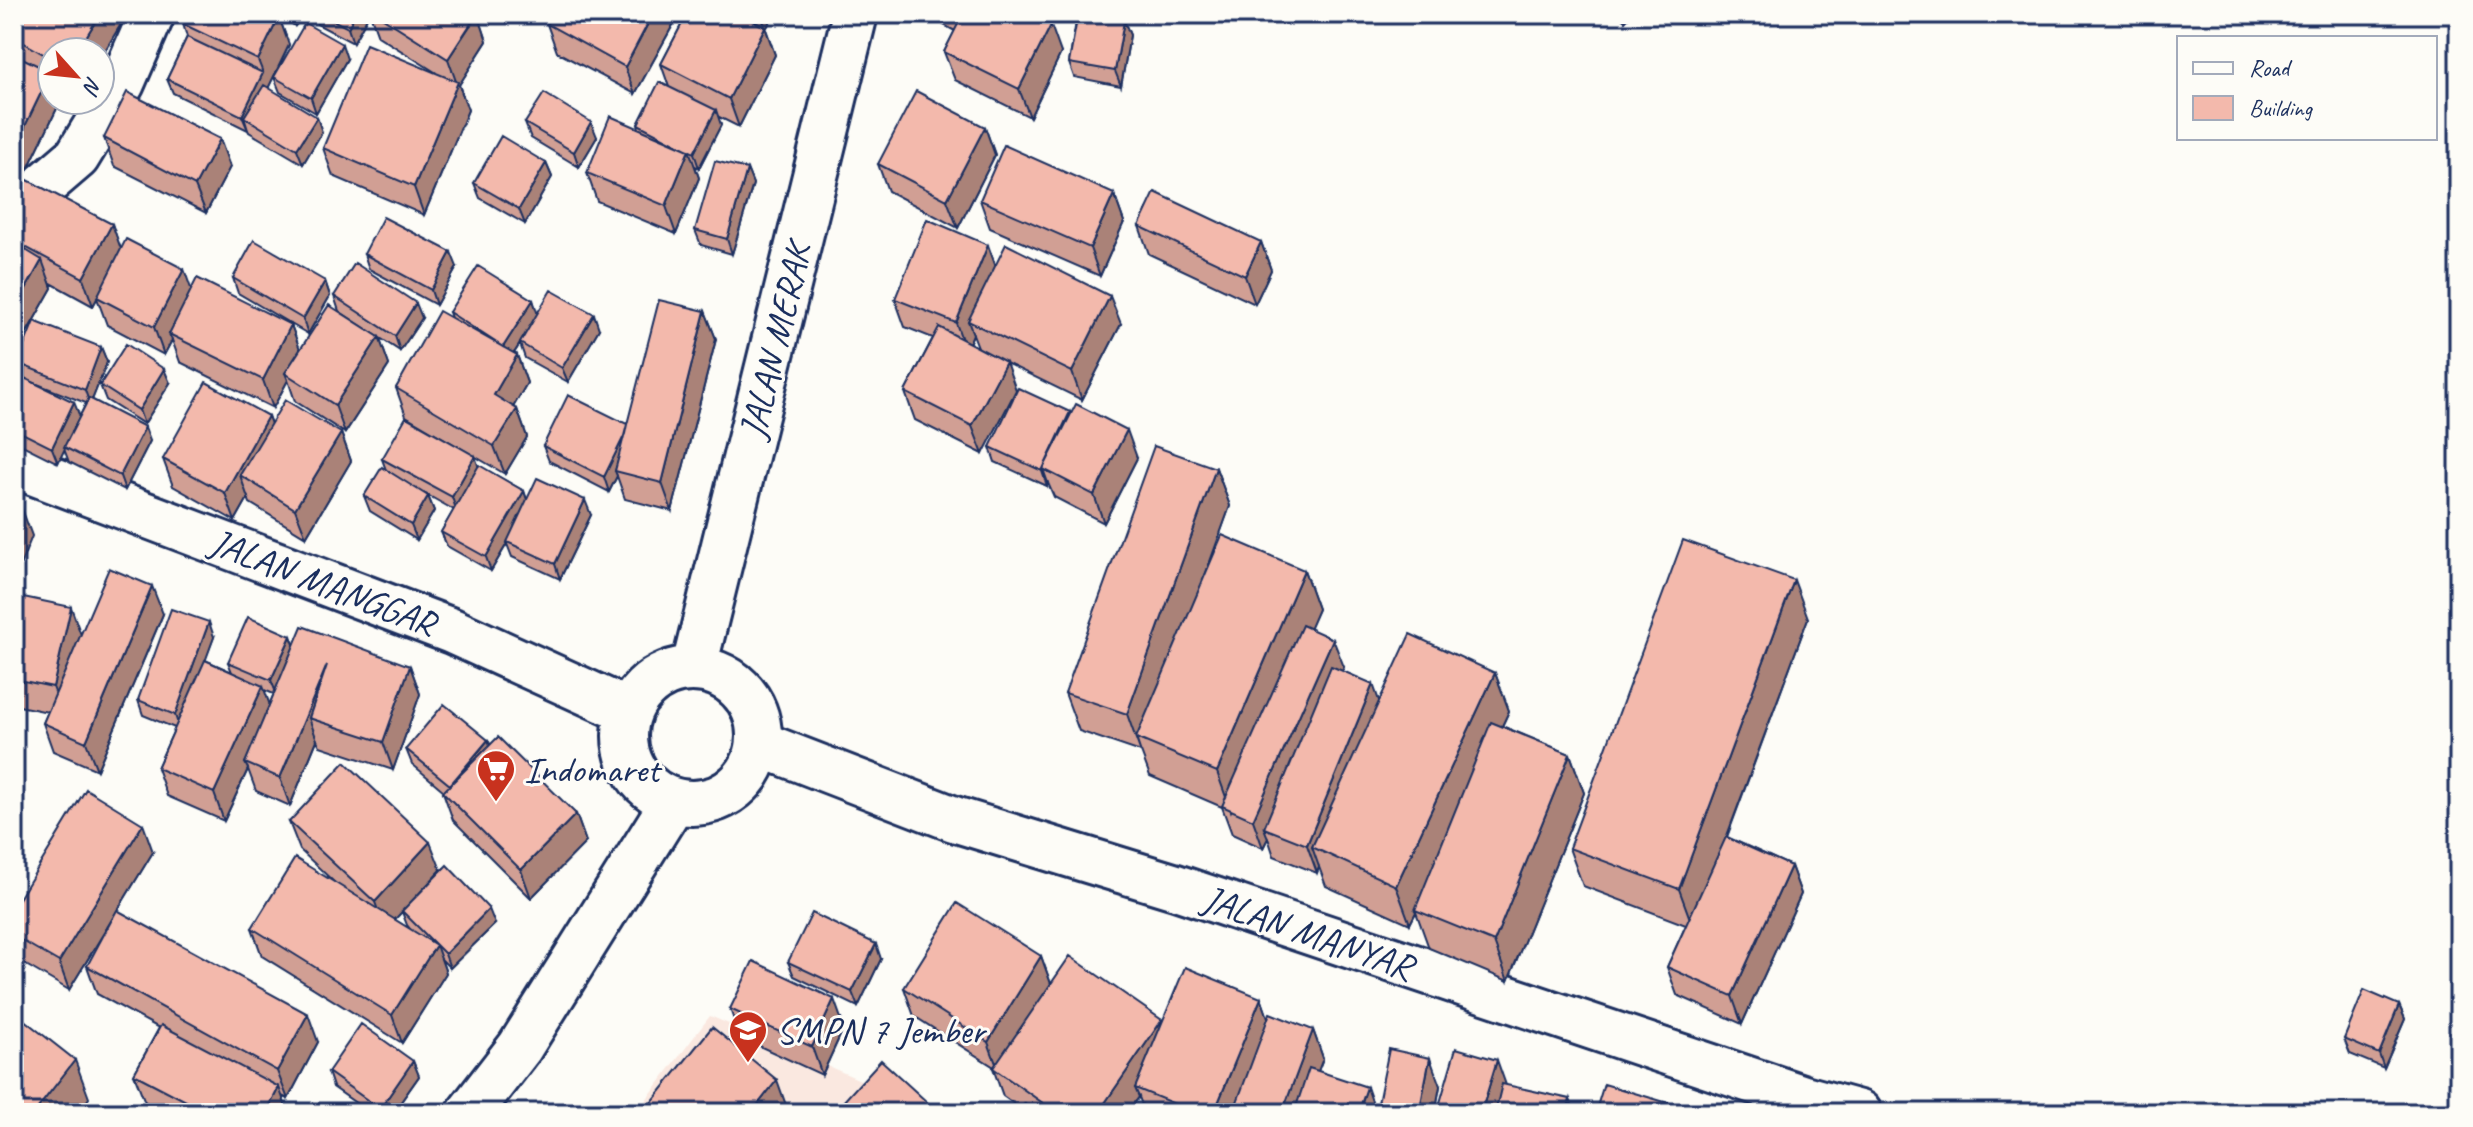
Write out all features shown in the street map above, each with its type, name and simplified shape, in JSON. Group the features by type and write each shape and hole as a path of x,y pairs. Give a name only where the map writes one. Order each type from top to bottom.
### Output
{"main road":[{"path":"14,211 77,157 122,83 152,14"},
{"name":"JALAN MERAK","path":"694,667 855,14"},
{"name":"JALAN MANGGAR","path":"14,465 452,631 628,711"},
{"path":"694,667 717,671 737,683 751,700 759,722 760,744 749,771 729,793 702,803 673,802 653,792 636,776 627,756 624,734 628,711 654,679 694,667"},
{"name":"JALAN MANYAR","path":"760,744 954,819 1176,887 1804,1098 1859,1113"},
{"path":"469,1113 520,1047 673,802"}],"shaded area":[{"name":"SMPN 7 Jember","path":"710,1016 938,1113 636,1113"}],"building":[{"path":"14,14 100,14 87,36 36,36 36,50 14,37"},
{"path":"188,14 273,14 279,17 258,60 183,24"},
{"path":"321,14 355,14 348,28"},
{"path":"377,14 477,14 448,59"},
{"path":"553,14 653,14 625,67 547,24"},
{"path":"687,14 740,14 765,27 729,99 661,64"},
{"path":"946,14 961,14 958,20"},
{"path":"963,14 1028,14 1051,25 1019,89 944,52"},
{"path":"1078,14 1124,21 1115,71 1069,63"},
{"path":"305,23 342,44 311,98 274,77"},
{"path":"187,37 263,73 242,116 167,79"},
{"path":"366,44 458,82 414,187 323,148"},
{"path":"14,54 36,65 36,103 14,149"},
{"path":"659,82 716,110 694,153 638,124"},
{"path":"264,85 317,117 297,149 244,117"},
{"path":"916,91 985,127 947,200 878,164"},
{"path":"127,92 220,139 195,186 104,138"},
{"path":"544,93 591,122 574,152 525,123"},
{"path":"610,116 689,150 666,206 587,173"},
{"path":"501,136 546,163 519,209 474,183"},
{"path":"1004,145 1114,194 1090,248 980,200"},
{"path":"715,161 747,169 727,239 695,230"},
{"path":"20,176 112,224 83,278 14,241 14,187"},
{"path":"1155,192 1261,242 1245,276 1139,226"},
{"path":"383,217 451,252 431,290 364,254"},
{"path":"927,219 988,245 956,323 895,299"},
{"path":"126,239 184,269 154,327 97,297"},
{"path":"254,240 325,281 303,319 233,278"},
{"path":"14,243 42,260 14,310"},
{"path":"1006,244 1110,296 1072,372 968,321"},
{"path":"355,263 416,303 395,336 334,296"},
{"path":"478,266 533,300 503,347 449,312"},
{"path":"197,278 291,325 263,380 169,334"},
{"path":"551,290 594,314 562,368 520,343"},
{"path":"659,300 705,311 662,483 615,471"},
{"path":"329,305 379,337 335,405 285,373"},
{"path":"439,311 517,355 494,395 517,409 494,446 396,388"},
{"path":"34,321 101,347 85,390 17,363"},
{"path":"939,327 1006,362 972,426 905,392"},
{"path":"126,344 164,369 139,410 100,385"},
{"path":"14,373 74,402 52,448 14,429"},
{"path":"206,382 268,416 225,493 163,459"},
{"path":"1018,388 1070,412 1042,471 990,447"},
{"path":"568,395 627,424 604,477 543,446"},
{"path":"89,398 145,427 120,476 64,447"},
{"path":"285,400 341,433 295,509 240,475"},
{"path":"1076,404 1127,430 1094,495 1043,469"},
{"path":"406,417 475,456 452,497 382,459"},
{"path":"1154,446 1216,468 1127,714 1065,693"},
{"path":"479,465 524,491 486,557 441,532"},
{"path":"382,467 428,496 411,525 364,496"},
{"path":"537,478 585,500 555,564 507,542"},
{"path":"14,505 22,509 14,528"},
{"path":"1222,535 1304,570 1217,772 1136,738"},
{"path":"1683,540 1794,580 1679,889 1569,848"},
{"path":"109,568 152,586 86,742 43,723"},
{"path":"14,595 71,607 53,687 14,679"},
{"path":"171,609 209,622 175,715 138,700"},
{"path":"248,617 291,636 271,680 228,662"},
{"path":"1302,625 1333,639 1253,820 1222,806"},
{"path":"302,626 410,666 383,742 309,718 327,665 280,778 245,763"},
{"path":"1410,634 1495,673 1396,886 1312,847"},
{"path":"205,660 263,686 214,793 157,768"},
{"path":"1331,666 1373,684 1307,845 1264,828"},
{"path":"444,704 488,740 450,785 406,749"},
{"path":"1491,722 1570,754 1494,942 1415,910"},
{"path":"498,737 576,814 521,870 443,792"},
{"path":"345,762 430,842 375,902 289,822"},
{"path":"86,789 143,824 59,962 14,936 14,907"},
{"path":"1726,837 1791,866 1732,996 1667,967"},
{"path":"295,858 436,945 392,1015 252,928"},
{"path":"447,865 489,909 445,954 402,911"},
{"path":"957,903 1041,956 988,1042 904,988"},
{"path":"117,910 308,1014 277,1071 87,966"},
{"path":"812,913 876,944 852,992 788,962"},
{"path":"1070,956 1162,1020 1098,1113 1057,1113 993,1068"},
{"path":"753,961 834,999 812,1047 730,1009"},
{"path":"1185,967 1261,998 1214,1113 1197,1113 1135,1088"},
{"path":"2364,990 2399,1005 2379,1054 2344,1039"},
{"path":"14,1012 75,1060 34,1113 14,1113"},
{"path":"1270,1013 1313,1030 1282,1113 1233,1113"},
{"path":"361,1024 413,1061 380,1109 328,1072"},
{"path":"161,1025 279,1087 266,1113 209,1113 134,1074"},
{"path":"712,1027 777,1080 751,1113 643,1113"},
{"path":"1456,1048 1497,1060 1481,1113 1437,1113"},
{"path":"1389,1049 1430,1058 1419,1113 1376,1113"},
{"path":"881,1060 939,1113 833,1113"},
{"path":"1309,1068 1367,1087 1358,1113 1294,1113"},
{"path":"1502,1084 1570,1099 1567,1113 1495,1113"},
{"path":"1604,1084 1685,1108 1684,1113 1595,1113"},
{"path":"1025,1103 1039,1113 1017,1113"}],"place":[{"name":"Indomaret","path":"496,803"},
{"name":"SMPN 7 Jember","path":"748,1064"}]}
